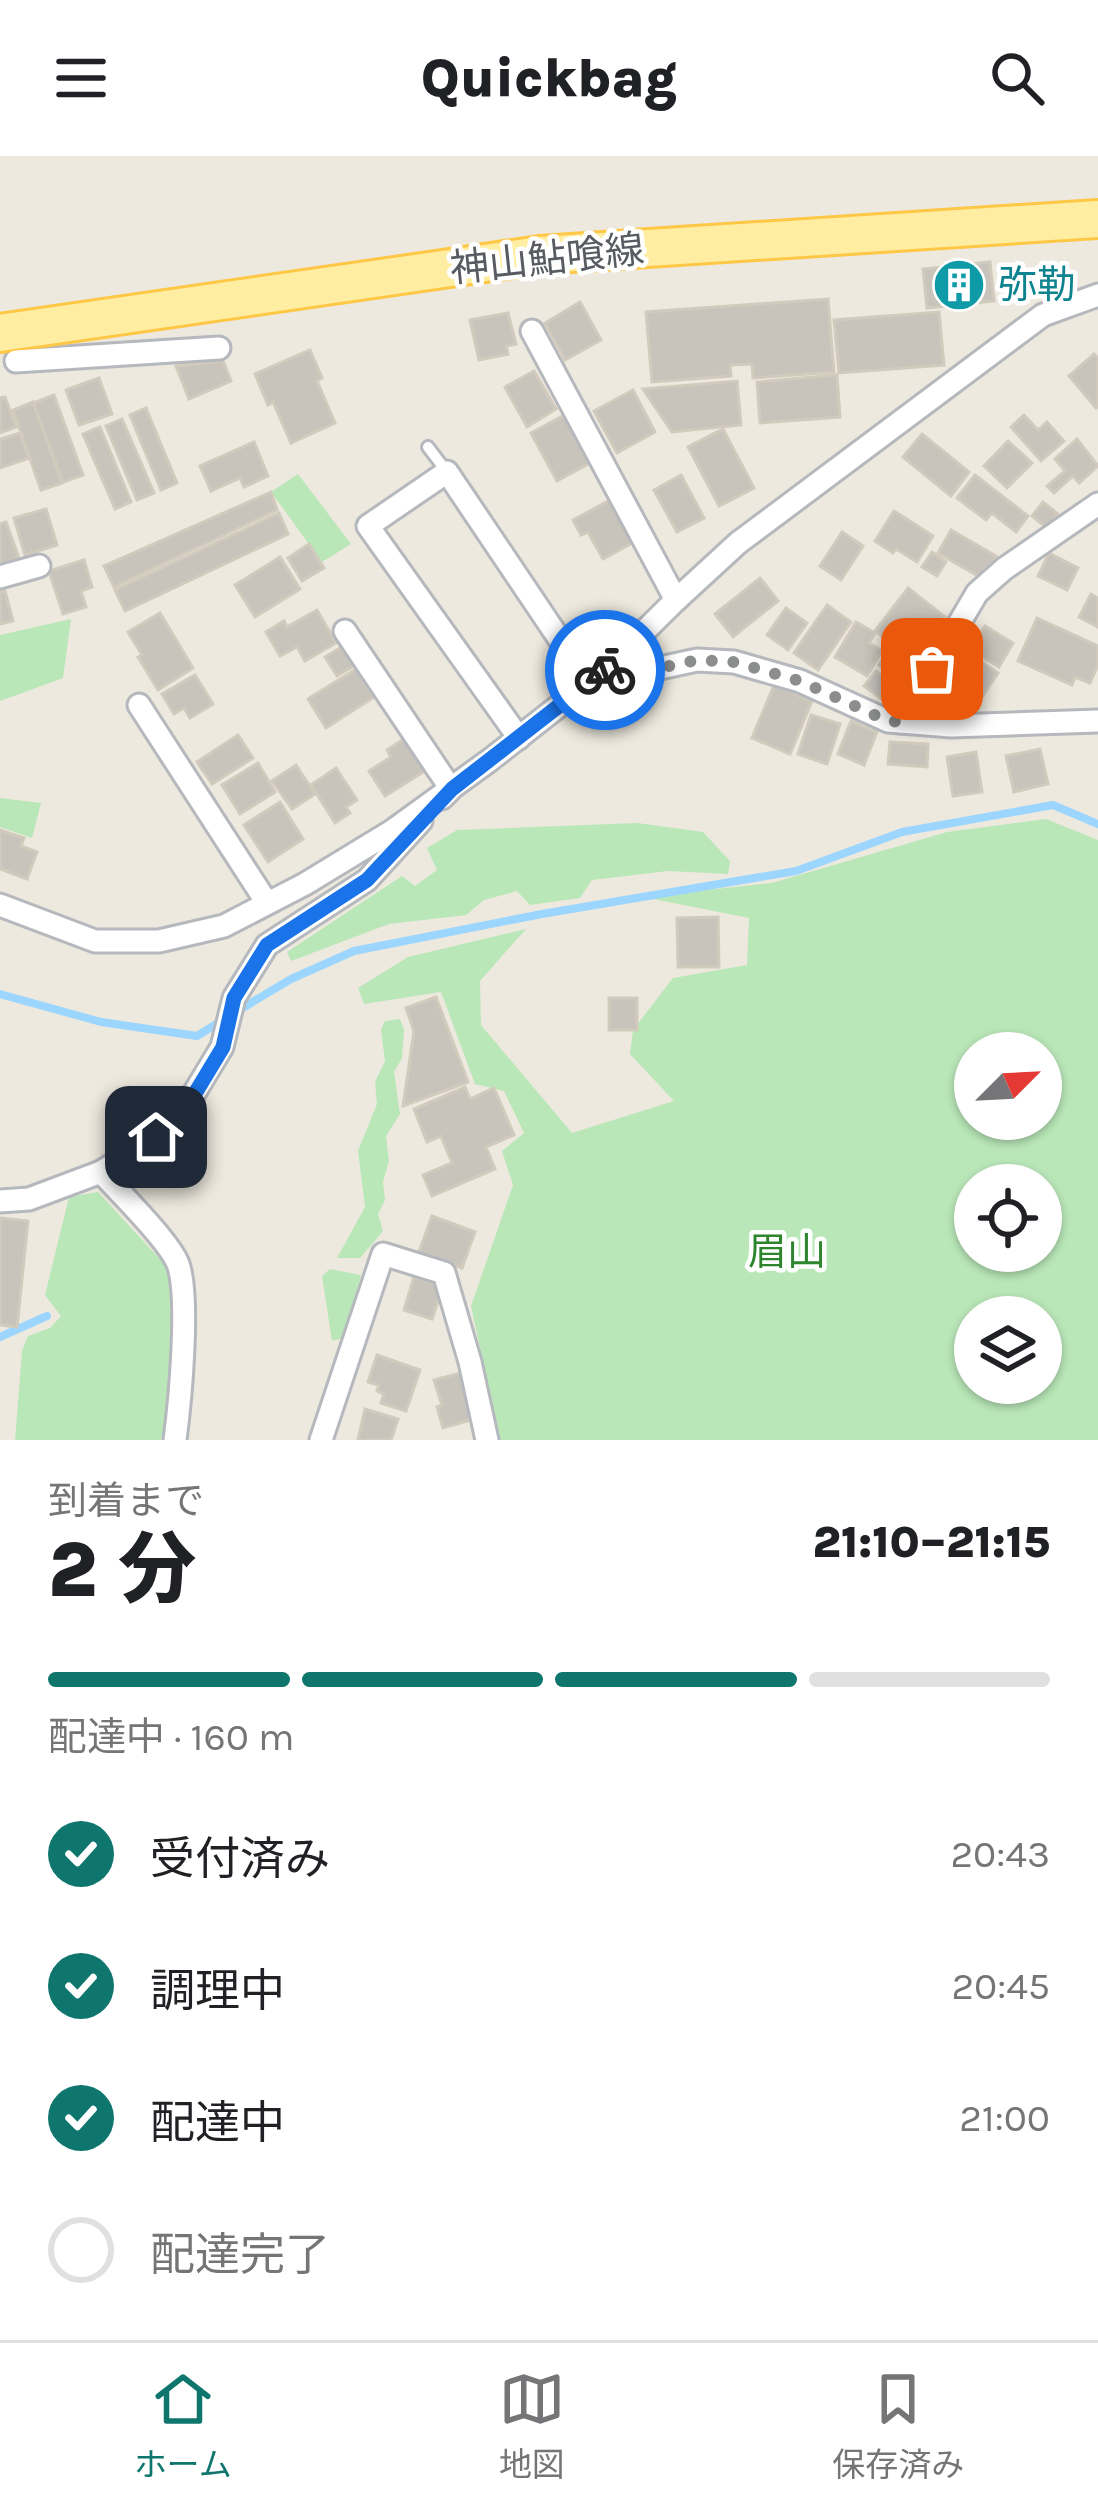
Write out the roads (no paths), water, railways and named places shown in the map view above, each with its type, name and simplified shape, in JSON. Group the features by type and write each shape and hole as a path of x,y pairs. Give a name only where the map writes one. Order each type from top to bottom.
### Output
{"main road":[{"name":"神山鮎喰線","path":"7,348 540,255 1098,219"}],"street":[{"path":"0,905 94,940 159,941 224,926 268,903 392,832 452,789 597,676 738,543 1043,315 1098,296"},
{"path":"532,331 676,599"},
{"path":"7,348 219,348"},
{"path":"518,738 359,532 447,472 597,676"},
{"path":"901,722 977,593 1098,504"},
{"path":"0,577 39,566"},
{"path":"345,631 452,789"},
{"path":"597,676 697,660 734,662 800,681 888,721 950,726 1098,721"},
{"path":"139,705 268,903"},
{"path":"0,1201 29,1199 101,1172 156,1137 188,1105 223,1047 234,998 267,945 367,880 452,789"},
{"path":"101,1172 170,1250 179,1267 183,1303 175,1440"},
{"path":"321,1440 383,1254 444,1273 470,1362 485,1438"}],"lane":[{"path":"428,447 447,472"}],"waterway":[{"path":"236,1012 291,979 354,951 796,871 902,832 1053,805 1098,824"},
{"path":"0,994 101,1022 197,1036 223,1020"},
{"path":"0,1337 47,1316"}],"place":[{"name":"弥勒","path":"959,285"}],"park label":[{"name":"眉山","path":"787,1252"}]}
